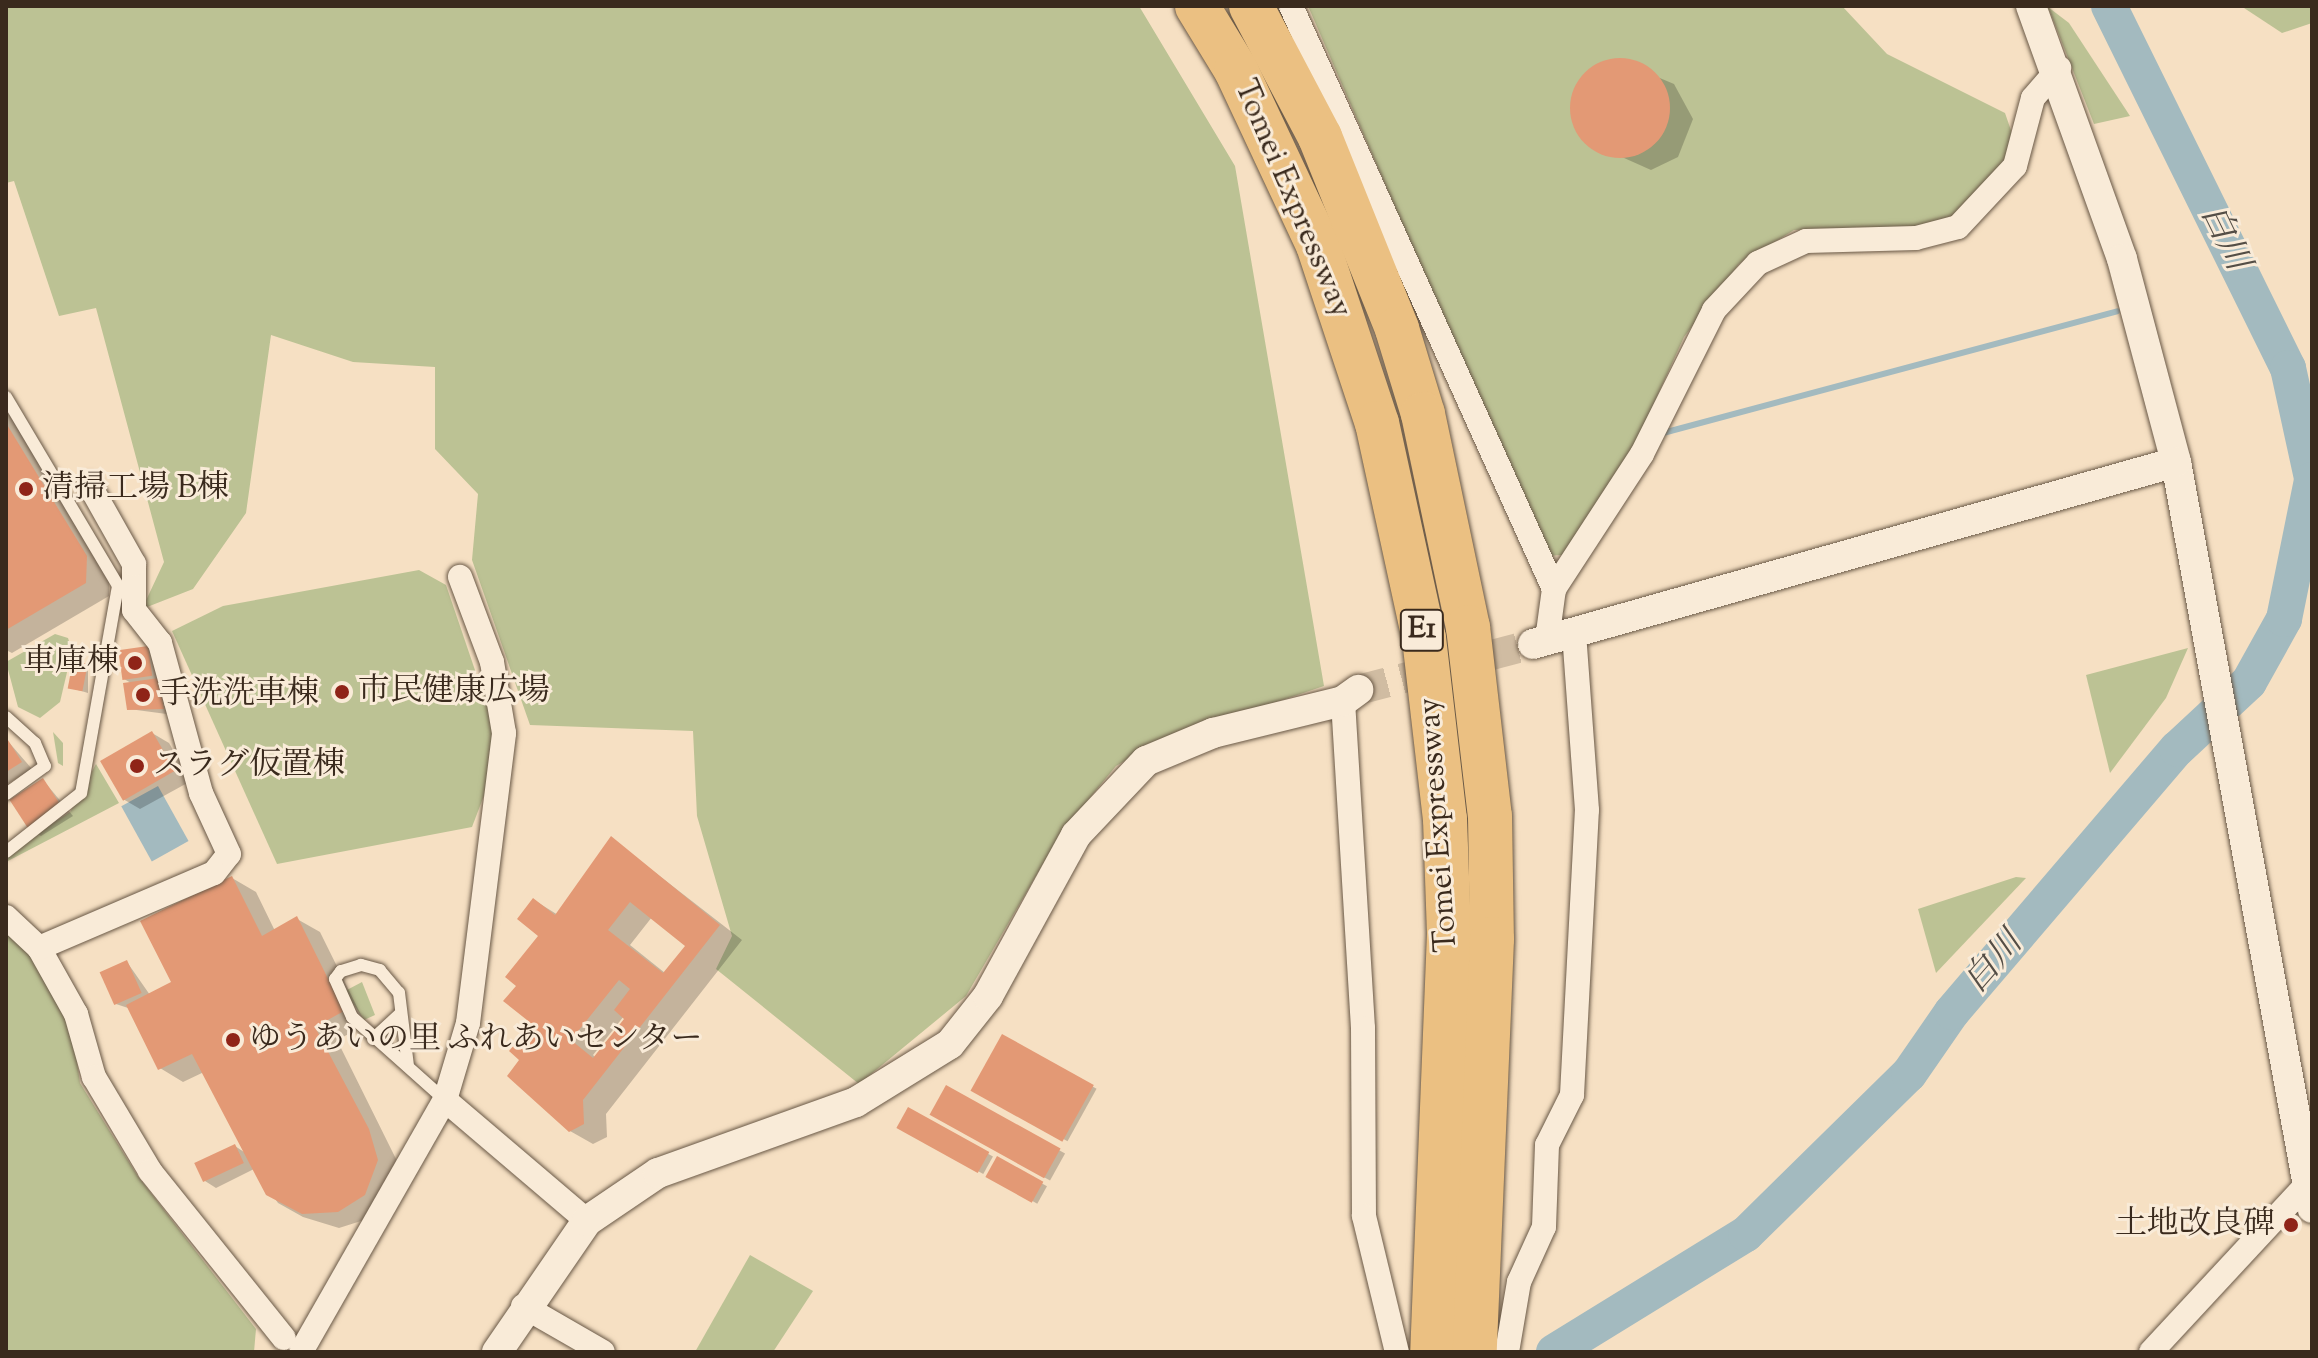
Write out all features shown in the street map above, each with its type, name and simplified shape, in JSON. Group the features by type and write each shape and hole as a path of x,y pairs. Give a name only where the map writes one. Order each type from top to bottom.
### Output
{"highway":[{"name":"Tomei Expressway","path":"1197,6 1236,70 1323,259 1377,423 1424,638 1445,819 1449,934 1432,1352"},
{"name":"Tomei Expressway","path":"1251,6 1359,226 1423,414 1454,550 1490,816 1491,1038 1475,1352"}],"street":[{"path":"1291,6 1554,589 1551,639 1587,810 1572,1095 1547,1145 1544,1227 1519,1282 1507,1352"},
{"path":"2031,6 2059,68 2122,259 2176,462 2309,1196 2151,1352"},
{"path":"1554,589 1642,454 1699,333 1758,263 1819,238 1880,241 1958,227 2015,166 2033,98 2059,68"},
{"path":"1551,639 2176,462"},
{"path":"39,948 214,873 229,854 201,793 160,643 134,610 134,564 90,486"},
{"path":"6,917 39,948 76,1014 94,1077 150,1171 293,1345 445,1100 468,1023 504,733 492,662 460,577"},
{"path":"497,1352 523,1306 587,1221 658,1173 856,1102 950,1044 988,996 1076,835 1146,761 1213,733 1350,696 1363,1028 1364,1216 1397,1352"},
{"path":"445,1100 587,1221"},
{"path":"523,1306 603,1352"}],"lane":[{"path":"6,397 118,574 118,586 81,793 6,852"},
{"path":"6,794 45,766 45,756 9,724"},
{"path":"408,1066 399,993 380,970 361,965 341,971 335,979 347,1007 373,1039 445,1100"},
{"path":"373,1039 401,1013"}],"green space":[{"path":"6,6 1139,6 1235,166 1324,686 1156,743 1116,766 1061,833 966,996 859,1084 716,969 732,936 697,816 693,731 530,725 472,560 478,494 435,449 435,367 353,362 271,335 246,513 193,589 142,609 164,562 96,308 59,316 14,181 6,183"},
{"path":"1308,6 1842,6 1887,54 2005,113 2015,142 2008,164 1943,226 1794,230 1739,264 1684,337 1626,465 1562,555 1546,556"},
{"path":"2241,6 2312,6 2312,23 2282,33"},
{"path":"2048,7 2069,23 2130,116 2094,124"},
{"name":"市民健康広場","path":"419,570 446,585 493,723 496,764 472,827 277,864 172,631 223,606"},
{"path":"55,634 68,638 72,651 60,702 40,718 18,707 6,662"},
{"path":"2188,648 2166,698 2110,773 2086,675"},
{"path":"53,732 63,743 63,766 58,763"},
{"path":"96,764 119,803 6,862 6,853 70,812"},
{"path":"2016,877 2026,878 1936,973 1918,909"},
{"path":"6,932 31,954 71,1020 80,1083 137,1175 256,1329 254,1352 6,1352"},
{"path":"362,982 375,1015 364,1020 345,991"},
{"path":"750,1255 813,1291 773,1352 695,1352"}],"water":[{"path":"158,786 189,841 152,861 121,806"}],"building":[{"path":"1620,58 1639,62 1655,73 1666,89 1670,108 1666,127 1655,143 1639,154 1620,158 1601,154 1585,143 1574,127 1570,108 1574,89 1585,73 1601,62"},
{"name":"清掃工場 B棟","path":"6,423 87,556 86,583 6,630"},
{"name":"車庫棟","path":"148,646 152,676 122,680 118,650"},
{"path":"73,661 88,664 82,691 68,688"},
{"name":"手洗洗車棟","path":"159,678 164,709 127,710 123,683"},
{"name":"スラグ仮置棟","path":"152,731 175,771 123,801 100,761"},
{"path":"6,737 22,762 6,772"},
{"path":"43,778 63,809 30,831 9,800"},
{"path":"611,836 720,925 583,1100 584,1124 569,1132 507,1076 519,1060 509,1051 532,1024 503,1001 516,986 505,977 538,936 517,919 533,898 555,915","holes":["630,902 685,946 663,973 608,930","619,980 630,989 614,1010 624,1019 593,1058 571,1040"]},
{"name":"ゆうあいの里 ふれあいセンター","path":"232,876 262,936 297,916 344,1011 315,1027 369,1129 378,1160 365,1195 338,1212 302,1214 266,1195 192,1054 158,1070 126,1005 171,982 140,921"},
{"path":"127,960 142,993 114,1005 100,972"},
{"path":"1002,1034 1094,1085 1062,1142 970,1091"},
{"path":"946,1085 1061,1149 1044,1178 930,1115"},
{"path":"908,1107 989,1152 978,1173 896,1128"},
{"name":"ゆうあいの里 ふれあいセンター","path":"235,1144 244,1163 203,1182 194,1163"},
{"path":"997,1156 1043,1182 1032,1203 985,1177"}],"waterway":[{"name":"白川","path":"2109,6 2288,368 2312,478"},
{"path":"1663,433 2117,311"},
{"name":"白川","path":"1554,1352 1746,1234 1909,1074 1952,1012 2177,749 2249,682 2284,619 2312,480"}],"tunnel":[{"path":"1358,690 1533,644"}],"place":[{"name":"清掃工場 B棟","path":"26,489"},
{"name":"車庫棟","path":"135,663"},
{"name":"市民健康広場","path":"342,692"},
{"name":"手洗洗車棟","path":"143,695"},
{"name":"スラグ仮置棟","path":"137,766"},
{"name":"ゆうあいの里 ふれあいセンター","path":"233,1040"},
{"name":"土地改良碑","path":"2291,1225"}]}
